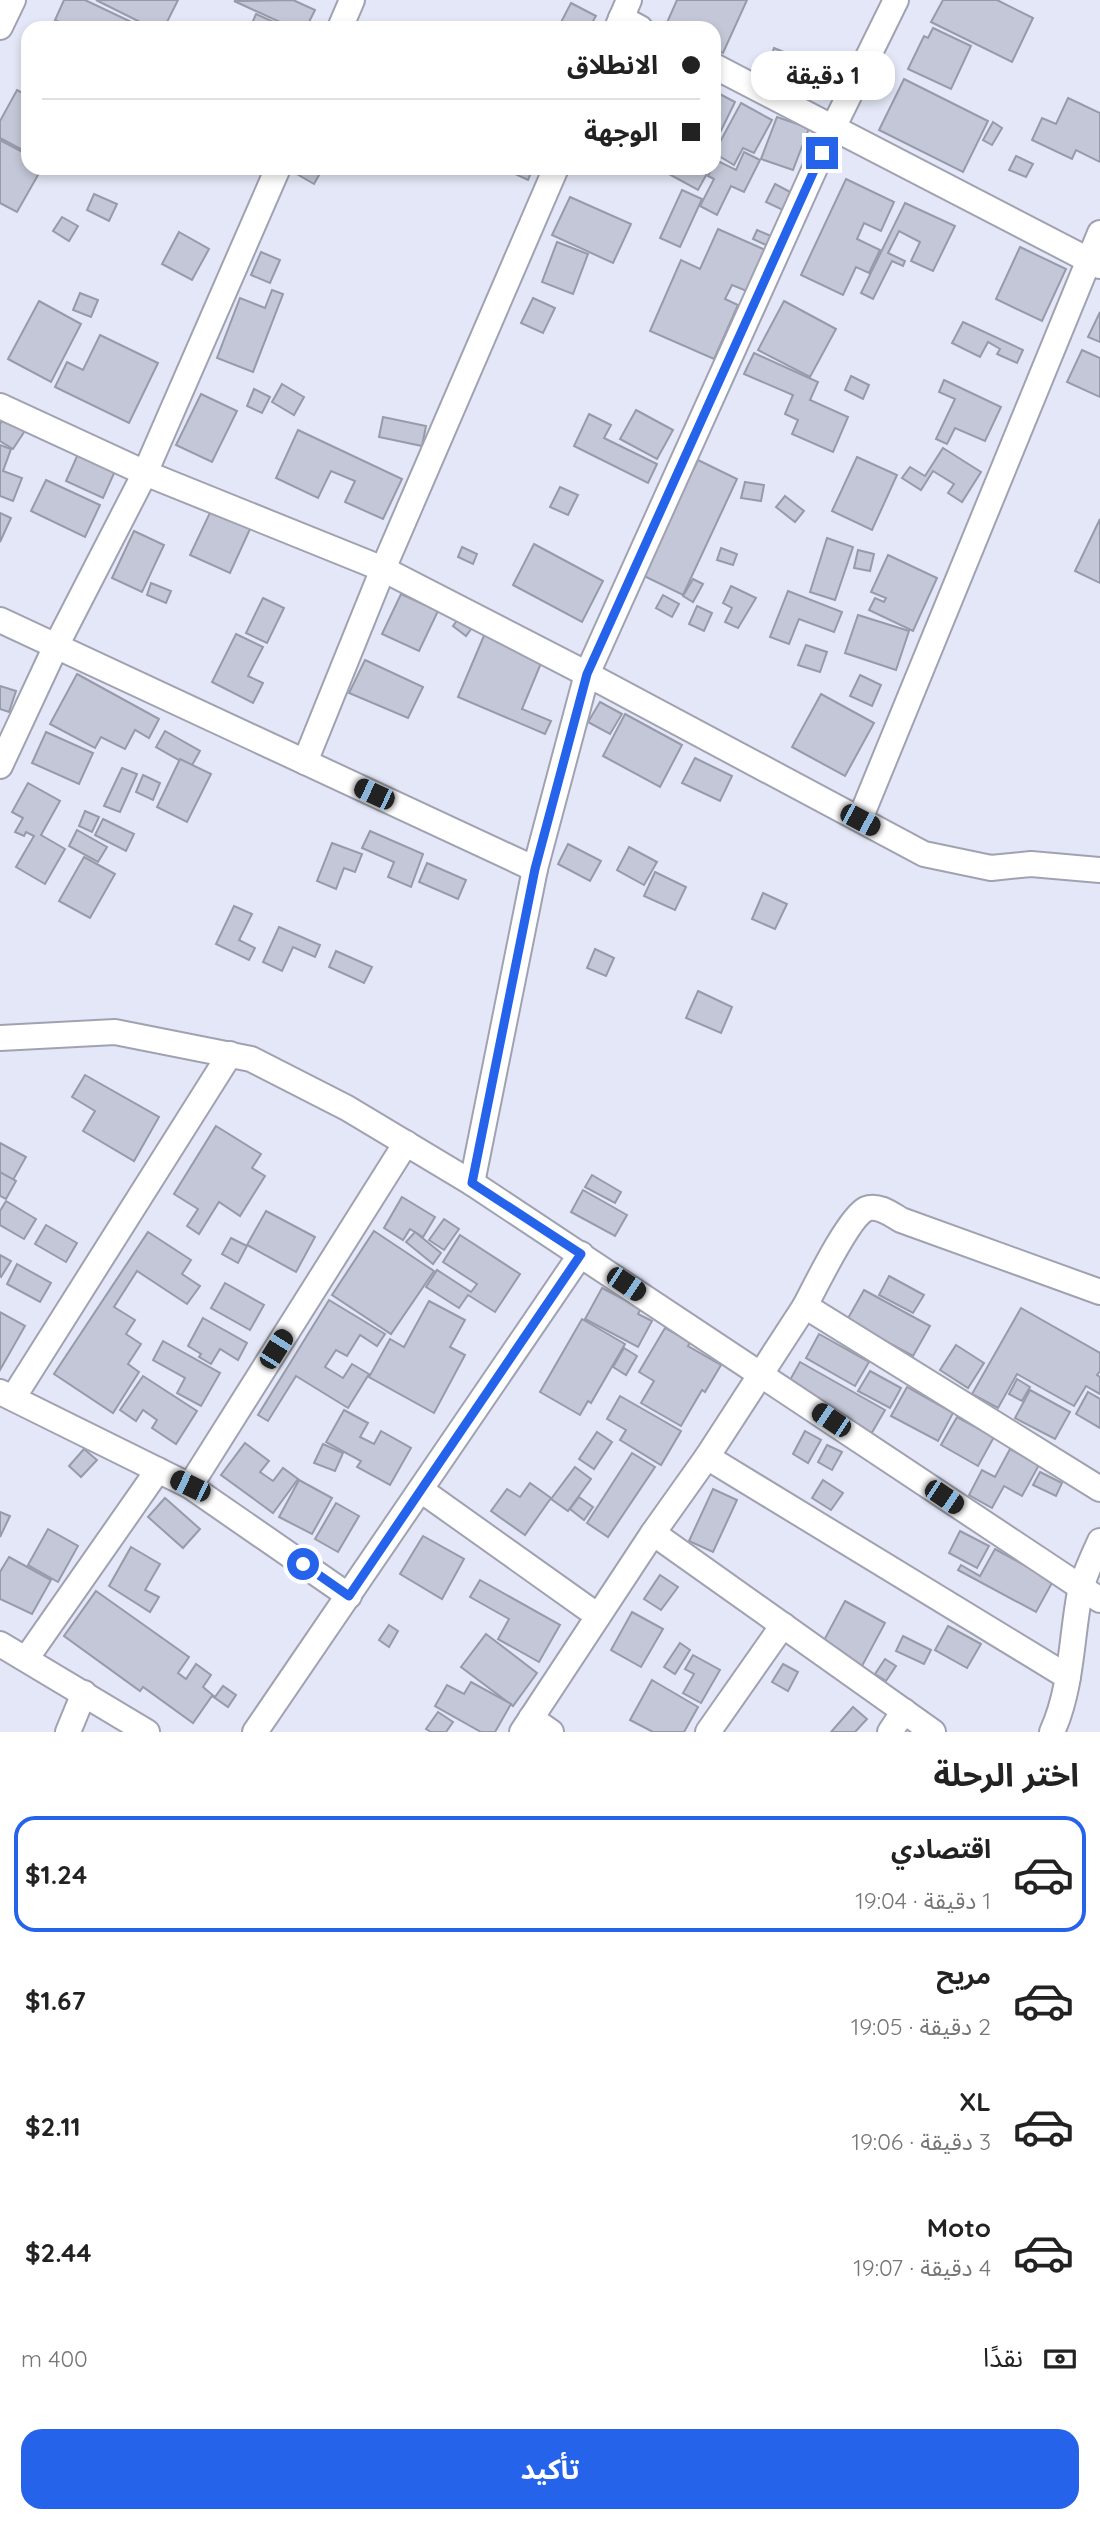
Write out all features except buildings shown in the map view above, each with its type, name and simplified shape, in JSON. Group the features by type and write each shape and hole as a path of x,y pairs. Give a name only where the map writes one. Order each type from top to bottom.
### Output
{"street":[{"path":"0,27 13,0"},
{"path":"343,21 352,0"},
{"path":"472,1183 535,869 587,674 833,128 895,0"},
{"path":"721,70 1094,263"},
{"path":"0,765 56,646 145,472 275,175"},
{"path":"305,762 383,569 553,175"},
{"path":"860,820 1094,263 1100,233"},
{"path":"0,406 145,472 383,569 587,674 924,854 991,868 1031,864 1100,870"},
{"path":"0,620 535,869"},
{"path":"0,1038 115,1032 251,1059 347,1108 472,1183 1091,1594"},
{"path":"230,1054 6,1395 190,1486 349,1596"},
{"path":"190,1486 406,1143"},
{"path":"535,1727 598,1616 762,1374 806,1306 833,1253 857,1217 866,1209 880,1209 901,1220 1100,1292"},
{"path":"255,1732 581,1254"},
{"path":"806,1306 1100,1489"},
{"path":"707,1457 1068,1677"},
{"path":"26,1659 158,1470"},
{"path":"421,1490 598,1616"},
{"path":"653,1533 933,1732"},
{"path":"1052,1732 1060,1713 1091,1594 1100,1541"},
{"path":"709,1732 783,1625"},
{"path":"0,1644 147,1732"},
{"path":"68,1732 84,1693"},
{"path":"890,1732 904,1711"}],"route":[{"path":"303,1564 349,1596 581,1254 472,1183 535,869 587,674 822,153"}]}
